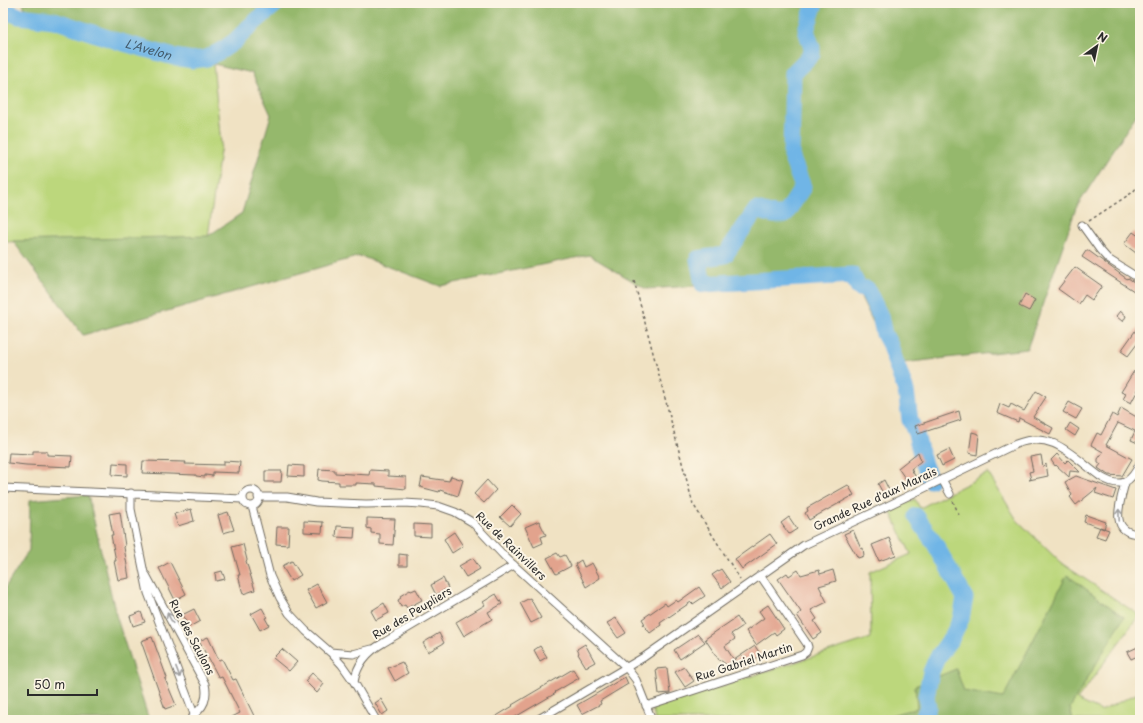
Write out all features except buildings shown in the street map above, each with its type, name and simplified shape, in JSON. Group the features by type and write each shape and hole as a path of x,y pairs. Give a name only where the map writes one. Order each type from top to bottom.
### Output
{"street":[{"path":"1082,225 1108,259 1140,279"},
{"name":"Grande Rue d'aux Marais","path":"537,720 644,657 804,545 1016,444 1027,440 1039,440 1058,445 1104,480 1114,483 1124,483"},
{"path":"1140,463 1132,477 1124,483 1118,510 1119,520 1126,530 1131,533 1140,534"},
{"path":"942,479 950,494"},
{"path":"3,488 242,498"},
{"path":"250,490 256,493 258,502 252,506 245,505 242,498 244,494 250,490"},
{"name":"Rue des Saulons","path":"131,493 131,509 142,569 148,593 192,717 204,702 206,693 204,684 152,585 142,569"},
{"name":"Rue de Rainvillers","path":"258,497 287,497 323,502 374,505 404,503 438,506 454,512 472,522 499,551 626,667 636,680 652,720"},
{"path":"252,506 270,576 280,598 289,613 342,665 354,682 376,720"},
{"name":"Rue des Peupliers","path":"354,682 355,674 360,664 372,649 514,565"},
{"name":"Rue Gabriel Martin","path":"646,706 802,655 806,652 808,647 807,644 760,575"},
{"path":"330,652 353,654 372,649"}],"path":[{"path":"1082,225 1133,192 1140,183"},
{"path":"634,281 693,504 744,586"},
{"path":"950,494 960,515"}],"green space":[{"path":"23,3 1140,3 1140,109 1076,208 1027,349 893,364 851,276 646,289 589,255 440,286 360,256 83,335 13,241 208,236 242,213 271,115 252,73 28,20"},
{"path":"3,14 213,63 221,144 208,237 3,242"},
{"path":"988,473 1017,520 1061,563 1139,615 1077,700 1101,711 1140,692 1140,720 655,720 652,708 871,638 870,572 911,554 890,511 915,499 920,508"},
{"path":"88,495 116,615 149,720 3,720 3,591 29,550 30,500"},
{"path":"1067,575 1124,617 1070,708 1073,720 873,720 917,708 915,686 956,669 964,691 1003,698"}],"waterway":[{"name":"L'Avelon","path":"3,10 19,16 54,20 117,41 174,57 193,60 207,58 222,50 235,41 277,3"},
{"path":"815,3 806,30 812,48 812,54 793,73 791,156 803,187 785,215 774,215 756,210 725,255 698,259 703,284 852,275 859,288 867,289 880,316 884,334 890,345 906,391 910,420 916,434 923,462 930,480"},
{"path":"916,516 935,544 965,598 961,619 952,637 937,658 931,672 926,697 928,707 922,720"}]}
